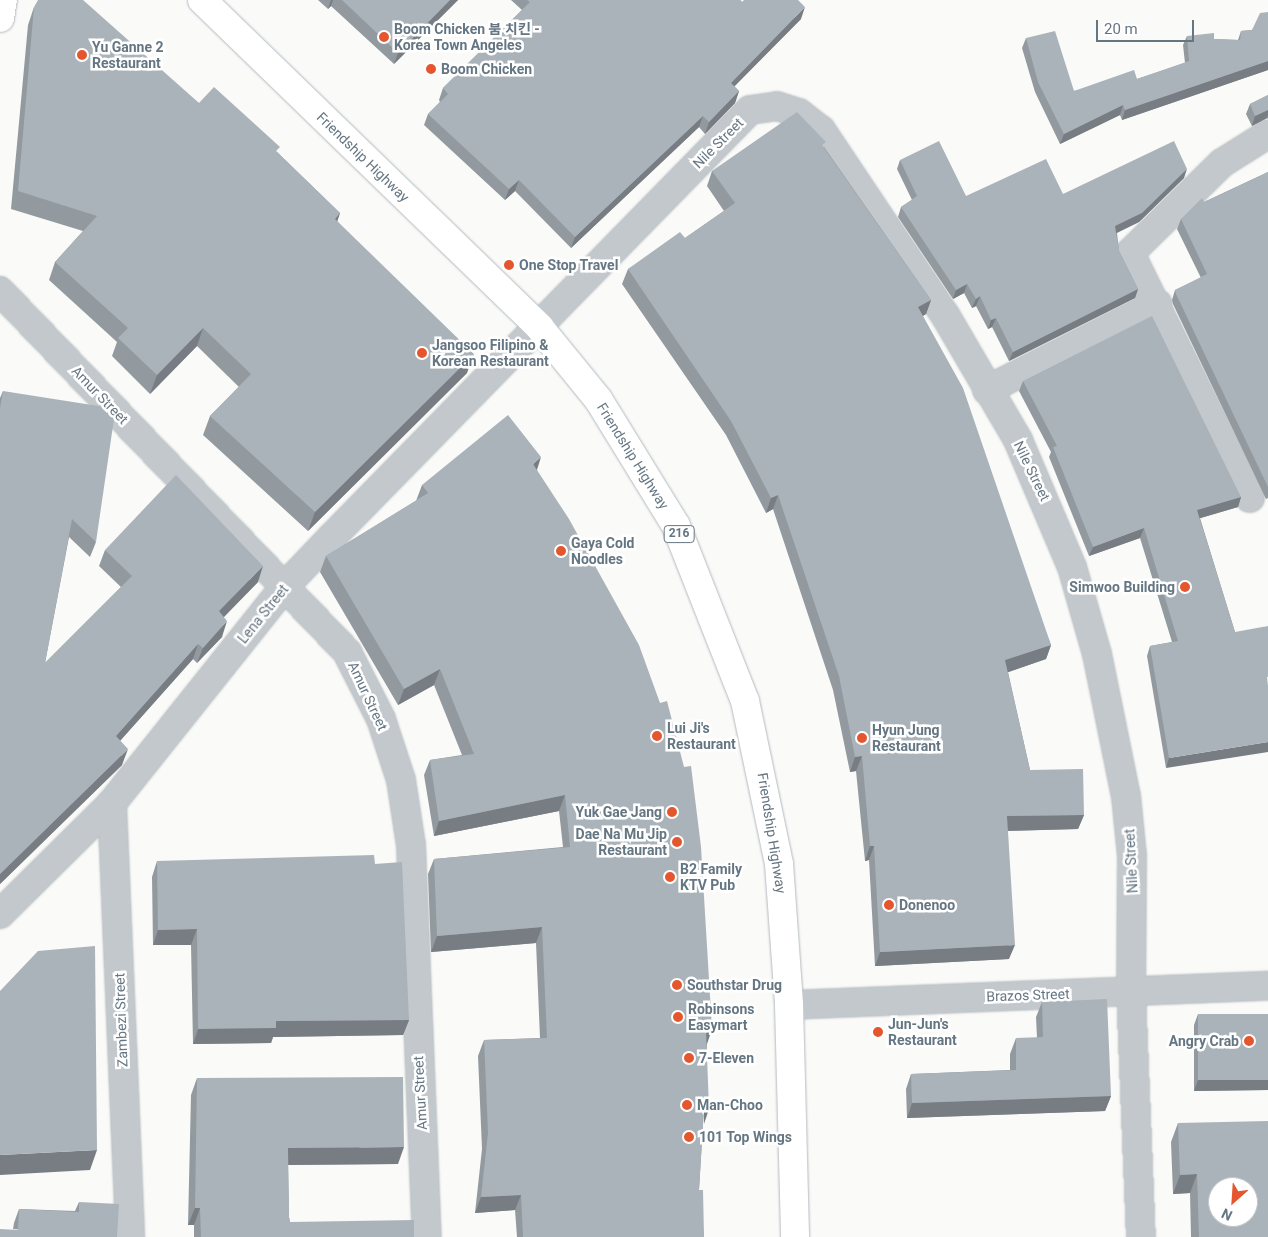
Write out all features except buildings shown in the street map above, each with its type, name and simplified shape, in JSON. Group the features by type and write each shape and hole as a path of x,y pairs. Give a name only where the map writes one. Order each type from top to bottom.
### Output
{"main road":[{"path":"0,18 3,0"},
{"name":"Friendship Highway","path":"202,0 540,328 598,400 676,526 746,701 766,787 779,864 789,1005 795,1237"}],"street":[{"name":"Nile Street","path":"540,328 750,110 777,106 799,113 821,130 945,316 988,390 1048,503 1098,654 1128,813 1131,991 1141,1237"},
{"path":"1250,498 1157,304 1130,253 1222,163 1268,134"},
{"name":"Amur Street","path":"0,291 285,586 346,652 381,719 401,780 411,845 428,1237"},
{"path":"988,390 1157,304"},
{"name":"Lena Street","path":"0,914 112,803 285,586 540,328"},
{"name":"Zambezi Street","path":"112,803 130,1237"},
{"name":"Brazos Street","path":"789,1005 1268,986"}],"place":[{"name":"Boom Chicken 붐 치킨 - Korea Town Angeles","path":"384,37"},
{"name":"Yu Ganne 2 Restaurant","path":"82,55"},
{"name":"Boom Chicken","path":"431,69"},
{"name":"One Stop Travel","path":"509,265"},
{"name":"Jangsoo Filipino & Korean Restaurant","path":"422,353"},
{"name":"Gaya Cold Noodles","path":"561,551"},
{"name":"Simwoo Building","path":"1185,587"},
{"name":"Lui Ji's Restaurant","path":"657,736"},
{"name":"Hyun Jung Restaurant","path":"862,738"},
{"name":"Yuk Gae Jang","path":"672,812"},
{"name":"Dae Na Mu Jip Restaurant","path":"677,842"},
{"name":"B2 Family KTV Pub","path":"670,877"},
{"name":"Donenoo","path":"889,905"},
{"name":"Southstar Drug","path":"677,985"},
{"name":"Robinsons Easymart","path":"678,1017"},
{"name":"Jun-Jun's Restaurant","path":"878,1032"},
{"name":"Angry Crab","path":"1249,1041"},
{"name":"7-Eleven","path":"689,1058"},
{"name":"Man-Choo","path":"687,1105"},
{"name":"101 Top Wings","path":"689,1137"}]}
